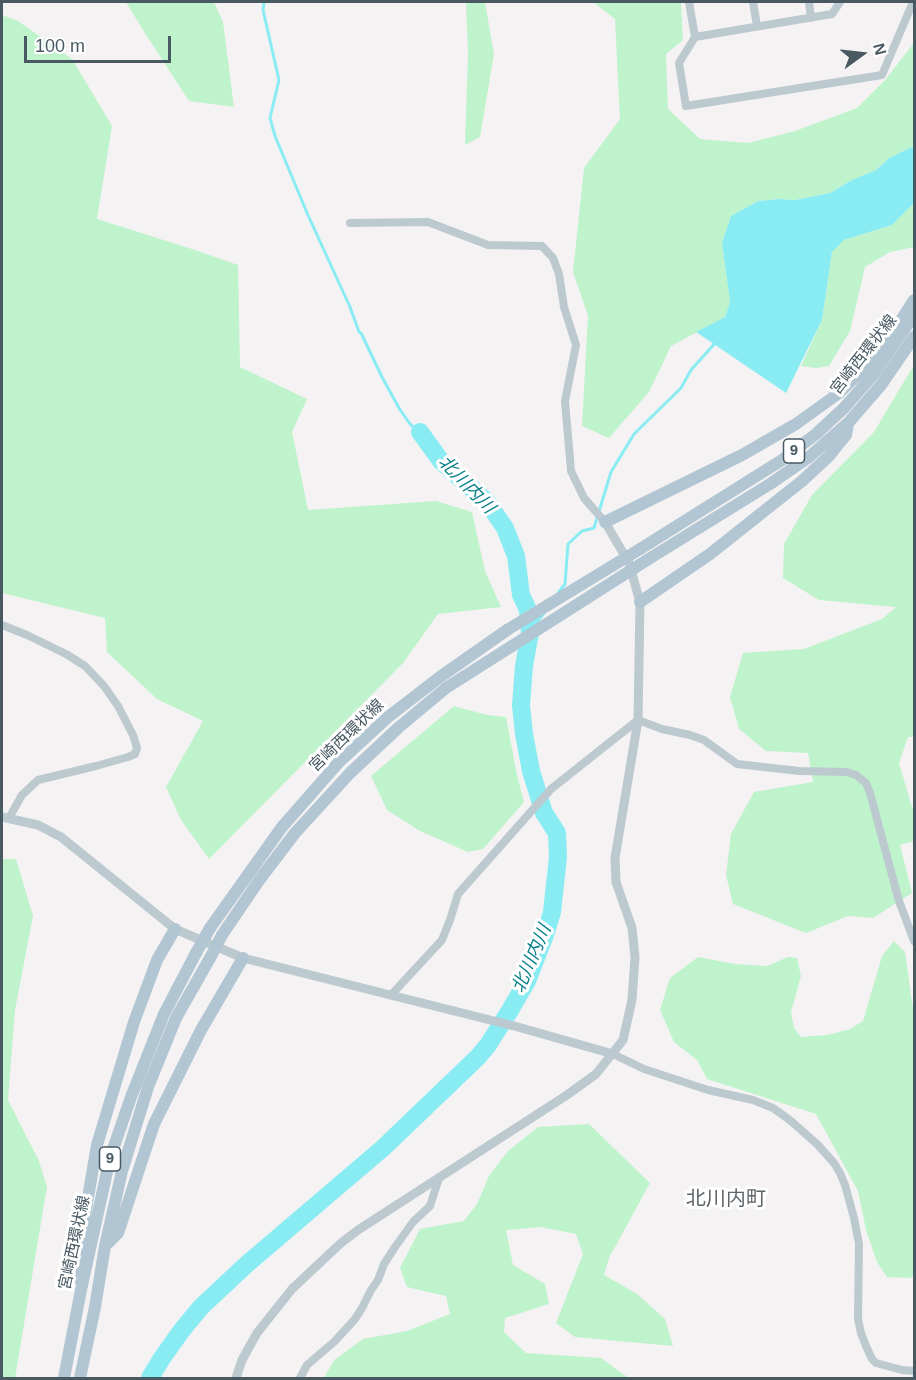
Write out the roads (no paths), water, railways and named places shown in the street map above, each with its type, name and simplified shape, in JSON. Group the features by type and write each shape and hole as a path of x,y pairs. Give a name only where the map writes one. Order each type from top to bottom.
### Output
{"main road":[{"path":"605,522 742,455 796,424 838,393 858,374 887,342 915,300"},
{"name":"宮崎西環状線","path":"64,1378 110,1158 131,1097 164,1014 196,953 210,928 282,827 339,762 388,717 440,676 507,630 782,460 816,434 844,408 873,375 915,315"},
{"name":"宮崎西環状線","path":"80,1378 122,1171 148,1087 176,1018 222,935 295,833 350,773 398,728 446,688 770,484 809,457 849,422 882,385 915,337"},
{"path":"640,602 710,554 802,481 829,456 846,435 849,422"},
{"path":"81,1290 78,1256 97,1145 134,1022 157,960 176,929"},
{"path":"105,1246 118,1233 154,1124 201,1030 243,958"}],"street":[{"path":"689,2 695,37 679,63 686,106 882,75 913,2"},
{"path":"753,2 757,26"},
{"path":"809,2 811,18"},
{"path":"695,37 832,14 840,2"},
{"path":"236,1378 242,1360 257,1333 292,1290 341,1243 596,1074 623,1040 632,1000 635,957 632,928 616,882 615,858 638,720 640,602 629,564 605,522 584,498 571,471 565,401 576,345 564,307 554,258 542,246 488,245 428,222 350,223"},
{"path":"2,625 66,654 85,666 104,686 118,706 137,748 135,754 128,757 38,780 22,795 5,817 38,825 61,837 176,929 243,958 518,1027 613,1054 644,1069 708,1090 753,1100 773,1108 818,1145 840,1173 846,1185 859,1244 858,1318 861,1334 872,1359 882,1366 915,1371"},
{"path":"391,995 442,940 458,894 551,789 638,720"},
{"path":"638,720 704,740 737,764 799,771 847,772 856,775 866,783 870,794 899,901 915,941"},
{"path":"300,1378 307,1365 335,1341 355,1319 395,1247 413,1222 430,1206 439,1178"}],"water":[{"path":"914,146 914,203 892,225 844,240 832,252 822,320 786,393 696,332 725,317 730,302 722,243 731,216 758,201 795,200 830,193 876,170 889,158"}],"waterway":[{"path":"264,2 263,10 279,80 270,118 275,136 359,332 399,408 410,424 420,432"},
{"path":"558,593 565,584 568,544 582,531 594,528 611,472 634,434 681,388 691,370 717,341"},
{"name":"北川内川","path":"150,1378 182,1330 201,1307 247,1264 383,1148 478,1057 488,1045 527,981 552,912 558,857 557,833 544,813 531,771 524,734 521,705 524,666 530,633 528,610 521,595 516,556 505,528 487,502 441,461 420,432"},
{"path":"535,625 544,613"}],"district":[{"name":"北川内町","path":"726,1199"}]}
